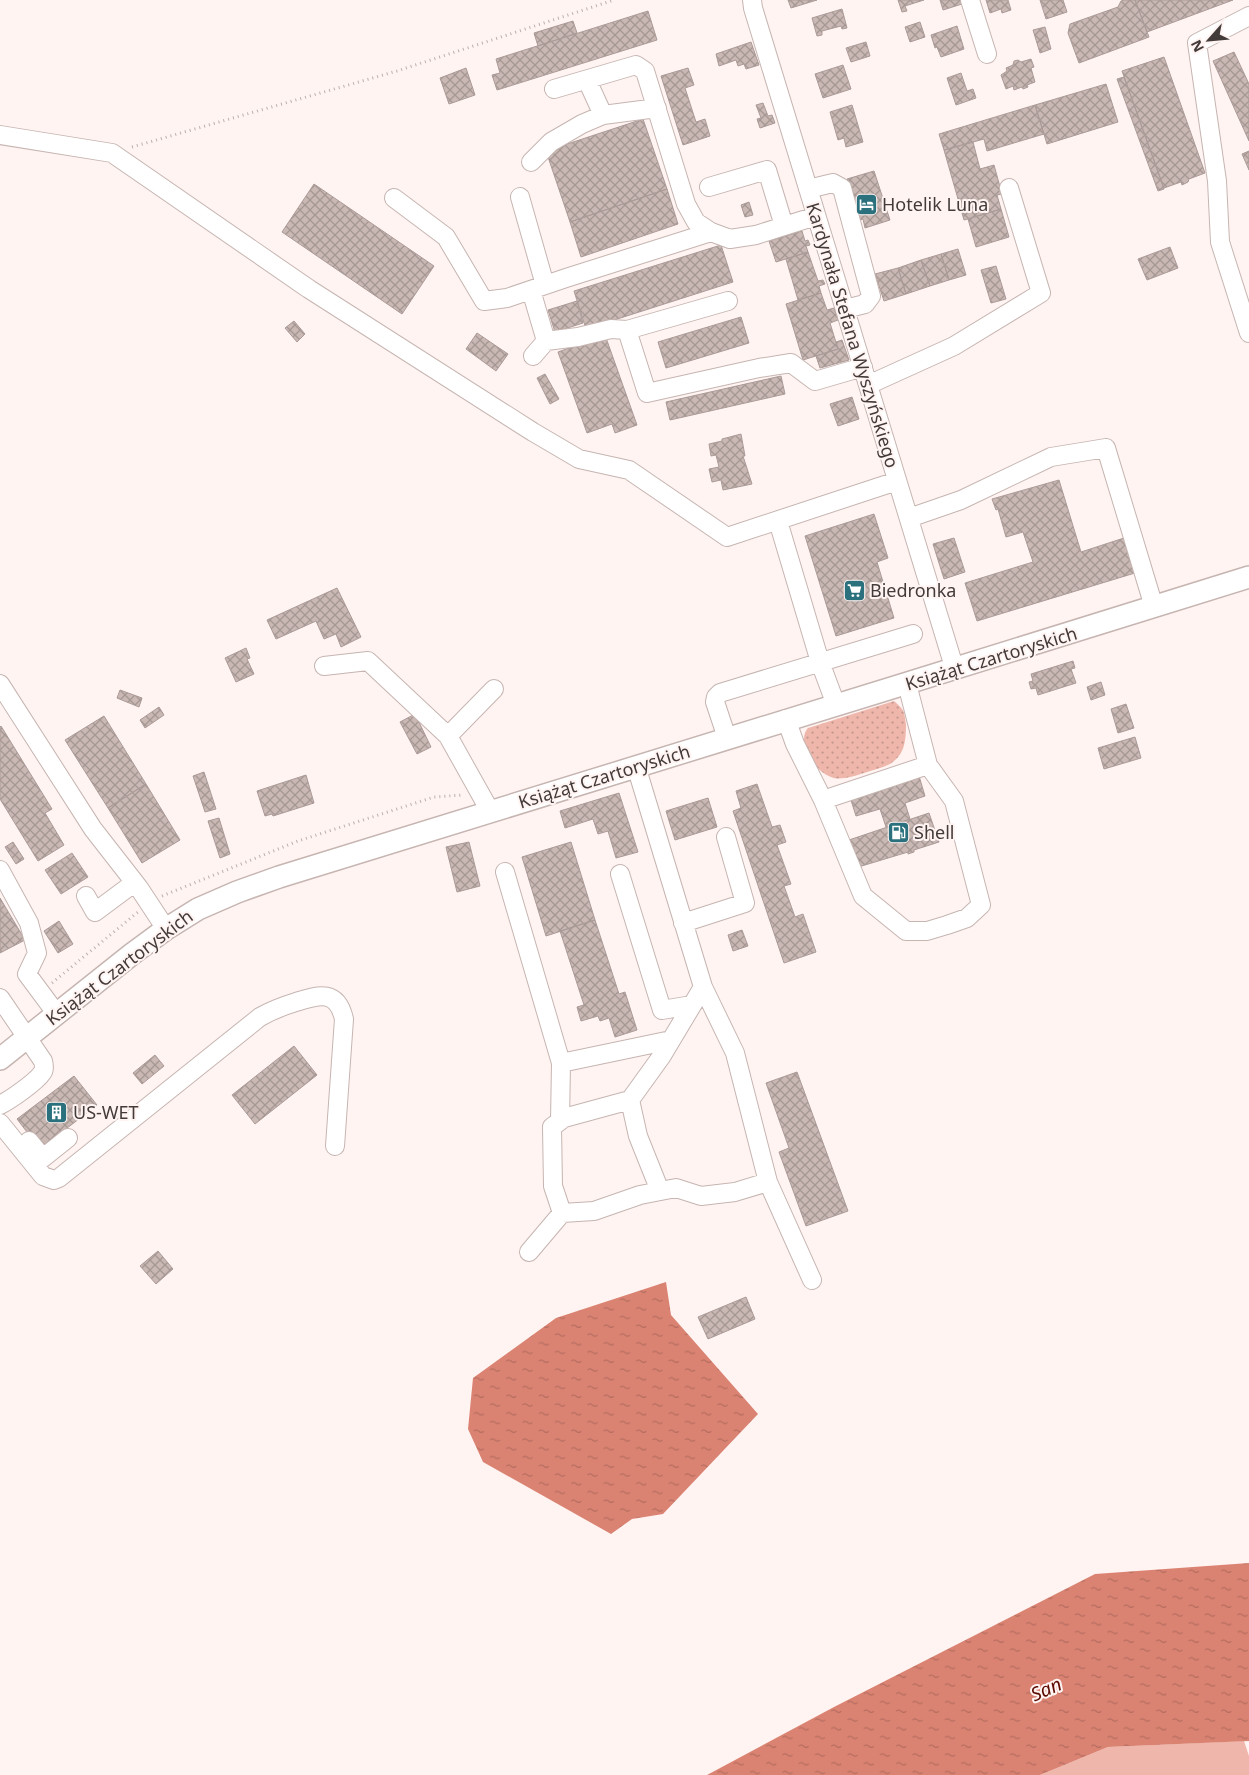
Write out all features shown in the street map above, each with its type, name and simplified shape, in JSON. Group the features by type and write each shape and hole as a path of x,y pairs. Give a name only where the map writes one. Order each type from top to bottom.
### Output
{"main road":[{"name":"Książąt Czartoryskich","path":"0,1058 166,929 198,909 237,892 490,811 786,719 955,670 1249,577"}],"street":[{"name":"Kardynała Stefana Wyszyńskiego","path":"752,0 955,670"},
{"path":"970,0 987,54"},
{"path":"1249,16 1197,43 1218,181 1220,242 1249,333"},
{"path":"554,89 636,65 646,71 686,204 696,222 711,232 730,239 756,235 816,216"},
{"path":"587,80 602,115"},
{"path":"531,162 551,142 602,115 657,108"},
{"path":"0,135 112,153 310,289 532,432 579,459 629,470 727,537 898,482"},
{"path":"709,187 767,170 784,226"},
{"path":"808,189 833,183 842,188 871,296 864,304 845,309"},
{"path":"868,385 954,346 1041,293 1009,188"},
{"path":"520,197 538,287 546,341"},
{"path":"394,198 446,237 484,301 507,298 711,232"},
{"path":"533,356 546,341 578,337 611,329 627,330 728,301"},
{"path":"627,330 647,393 791,363 815,381 863,367"},
{"path":"909,518 961,500 1051,457 1106,448 1154,607"},
{"path":"778,521 820,662 836,705"},
{"path":"726,738 715,702 716,697 720,693 913,634"},
{"path":"324,666 368,661 448,736 490,811"},
{"path":"0,684 93,830 134,883 166,929"},
{"path":"786,719 795,744 823,800 863,896 906,931 927,931 967,918 981,905 954,801 928,765 907,684"},
{"path":"448,736 494,688"},
{"path":"823,800 928,765"},
{"path":"636,766 703,987 735,1053 768,1182 812,1280"},
{"path":"684,923 745,903 726,837"},
{"path":"0,870 28,923 38,953 27,974 56,1013"},
{"path":"506,872 561,1063 560,1121"},
{"path":"620,874 662,1010 692,1005"},
{"path":"86,896 95,912 134,883"},
{"path":"562,1213 553,1186 552,1128 564,1118 630,1100 672,1040 703,987"},
{"path":"0,1123 43,1176 48,1180 59,1178 260,1017 276,1008 319,995 334,999 339,1005 344,1019 335,1146"},
{"path":"0,998 43,1061 43,1072 19,1093 0,1105 43,1158 68,1138"},
{"path":"561,1063 672,1040"},
{"path":"630,1100 638,1136 660,1191"},
{"path":"528,1252 562,1213 594,1210 640,1195 676,1188 702,1196 735,1192 768,1182"}],"path":[{"path":"112,153 397,71 614,0"}],"shaded area":[{"path":"894,701 903,711 906,724 904,747 895,760 884,767 843,778 831,777 816,766 804,743 804,735 808,728"},
{"path":"1244,1741 1249,1756 1249,1775 1040,1775 1108,1747"}],"water":[{"path":"666,1282 671,1315 758,1414 663,1514 632,1519 611,1534 483,1462 468,1429 473,1378 556,1318"},
{"name":"San","path":"1249,1563 1249,1741 1108,1747 1040,1775 707,1775 834,1707 1095,1574"}],"building":[{"path":"788,0 817,0 791,8"},
{"path":"898,0 924,0 905,6 907,11 902,12"},
{"path":"940,0 964,0 965,3 943,10"},
{"path":"986,0 1008,0 1011,10 1002,13 1001,9 990,13"},
{"path":"1040,0 1063,0 1067,12 1046,19"},
{"path":"1135,0 1149,37 1079,63 1068,33 1070,24 1118,7 1121,1"},
{"path":"1135,0 1233,0 1147,32"},
{"path":"842,9 847,28 842,29 841,26 822,31 822,35 817,36 812,18"},
{"path":"648,11 657,40 497,90 492,75 500,73 496,59"},
{"path":"573,21 577,33 538,46 534,33"},
{"path":"920,22 925,37 910,42 905,27"},
{"path":"957,26 964,49 941,57 937,47 935,48 931,35"},
{"path":"1045,27 1051,49 1040,53 1033,30"},
{"path":"751,42 759,65 746,69 744,64 738,66 736,60 719,66 716,54"},
{"path":"866,42 870,56 851,62 846,48"},
{"path":"1234,52 1249,84 1249,141 1213,61"},
{"path":"1164,57 1205,173 1189,179 1188,182 1182,185 1181,182 1164,188 1122,71"},
{"path":"1031,59 1034,67 1031,68 1035,82 1023,89 1022,87 1014,90 1013,86 1006,89 1001,75 1007,71 1006,68 1013,65 1014,61 1018,60 1021,62"},
{"path":"843,65 851,89 823,98 815,74"},
{"path":"466,68 475,95 449,104 440,78"},
{"path":"688,68 694,85 685,88 696,122 705,119 710,136 683,145 661,76"},
{"path":"961,73 967,91 973,89 976,98 956,105 947,78"},
{"path":"1124,77 1164,189 1158,191 1117,79"},
{"path":"1106,84 1118,122 1047,144 1035,105"},
{"path":"763,103 768,116 772,115 775,123 760,128 757,119 761,118 756,105"},
{"path":"852,105 863,142 846,147 844,138 838,140 830,112"},
{"path":"1035,105 1044,134 987,151 984,139 944,150 939,134"},
{"path":"643,119 667,189 570,222 546,151"},
{"path":"973,142 980,169 994,165 1002,194 997,195 1001,209 964,220 944,150"},
{"path":"1249,151 1249,170 1242,154"},
{"path":"874,171 890,220 865,228 863,219 860,220 847,179"},
{"path":"314,184 434,266 402,314 282,232"},
{"path":"667,189 678,224 581,257 570,222"},
{"path":"749,202 753,215 745,217 741,205"},
{"path":"1001,209 1009,237 976,247 968,219"},
{"path":"802,231 805,241 808,240 810,245 806,246 808,252 776,262 769,241"},
{"path":"721,245 733,282 586,329 574,291"},
{"path":"1170,247 1178,268 1147,280 1138,259"},
{"path":"958,249 966,275 949,280 941,254"},
{"path":"808,252 818,281 823,280 825,284 819,286 821,293 798,300 786,259"},
{"path":"941,254 949,280 930,286 921,260"},
{"path":"921,260 930,286 906,294 898,268"},
{"path":"996,266 1006,299 991,303 981,270"},
{"path":"898,268 906,294 884,301 875,274"},
{"path":"821,293 827,310 834,308 838,320 830,323 838,349 803,360 786,304"},
{"path":"577,301 583,323 555,332 548,310"},
{"path":"741,317 749,343 666,368 658,342"},
{"path":"294,321 305,334 297,342 285,328"},
{"path":"477,333 508,354 496,371 466,349"},
{"path":"605,335 637,425 615,433 612,424 587,433 558,352"},
{"path":"842,340 849,360 820,368 816,356 838,349 836,342"},
{"path":"545,374 559,399 550,404 537,378"},
{"path":"781,376 785,394 670,420 666,402"},
{"path":"852,397 859,419 838,426 830,404"},
{"path":"741,434 745,456 743,456 752,484 723,490 721,480 712,482 709,469 719,467 716,455 711,456 709,444"},
{"path":"1059,480 1081,552 1124,538 1135,573 977,621 965,583 1033,562 1023,532 1006,537 998,509 996,510 992,499"},
{"name":"Biedronka","path":"874,514 888,558 877,562 894,618 836,636 805,536"},
{"path":"954,538 965,572 944,579 933,544"},
{"path":"337,588 361,637 341,647 336,634 324,639 316,621 276,639 267,620"},
{"path":"246,648 250,658 247,659 254,674 236,682 225,658"},
{"path":"1073,661 1075,668 1071,669 1076,683 1038,695 1036,688 1031,689 1029,682 1033,681 1031,674"},
{"path":"1101,682 1105,695 1091,700 1087,687"},
{"path":"120,690 142,698 139,707 117,698"},
{"path":"1126,704 1134,728 1118,733 1111,709"},
{"path":"159,707 164,715 145,728 140,720"},
{"path":"415,714 431,747 417,754 400,722"},
{"path":"104,716 146,784 108,808 65,740"},
{"path":"1,726 52,809 45,813 64,845 38,861 0,799"},
{"path":"1135,737 1141,758 1104,769 1098,748"},
{"path":"204,772 216,809 205,812 193,776"},
{"path":"306,775 314,803 273,816 272,814 265,816 257,791"},
{"path":"919,776 925,796 905,803 910,819 886,827 880,809 856,816 850,797"},
{"path":"146,784 180,840 142,863 108,808"},
{"path":"757,784 772,827 780,825 786,842 777,845 791,884 784,886 795,917 803,914 816,952 784,963 733,811 741,808 736,791"},
{"path":"619,793 638,852 616,858 608,831 598,834 593,819 565,828 560,811"},
{"path":"708,798 717,827 675,840 666,811"},
{"path":"929,813 939,842 914,850 914,852 908,854 908,852 855,868 846,841"},
{"path":"219,818 230,854 220,858 208,821"},
{"path":"13,842 24,859 16,864 5,847"},
{"path":"469,842 480,886 457,892 446,847"},
{"path":"571,842 595,920 546,936 522,857"},
{"path":"72,853 88,877 61,894 45,870"},
{"path":"0,898 25,940 0,953"},
{"path":"595,920 619,994 625,992 637,1030 615,1037 609,1018 600,1021 598,1016 581,1021 577,1007 584,1005 560,931"},
{"path":"59,921 73,944 58,953 44,931"},
{"path":"742,930 748,946 733,951 728,935"},
{"path":"294,1046 317,1075 255,1124 232,1095"},
{"path":"155,1055 164,1066 142,1084 133,1073"},
{"path":"797,1072 848,1211 806,1226 779,1152 789,1148 766,1083"},
{"name":"US-WET","path":"74,1076 97,1105 40,1149 17,1119"},
{"path":"158,1251 173,1269 156,1284 140,1266"},
{"path":"746,1297 755,1319 708,1339 698,1317"}],"place":[{"name":"Hotelik Luna","path":"866,204"},
{"name":"Biedronka","path":"854,590"},
{"name":"Shell","path":"898,832"},
{"name":"US-WET","path":"57,1112"}]}
